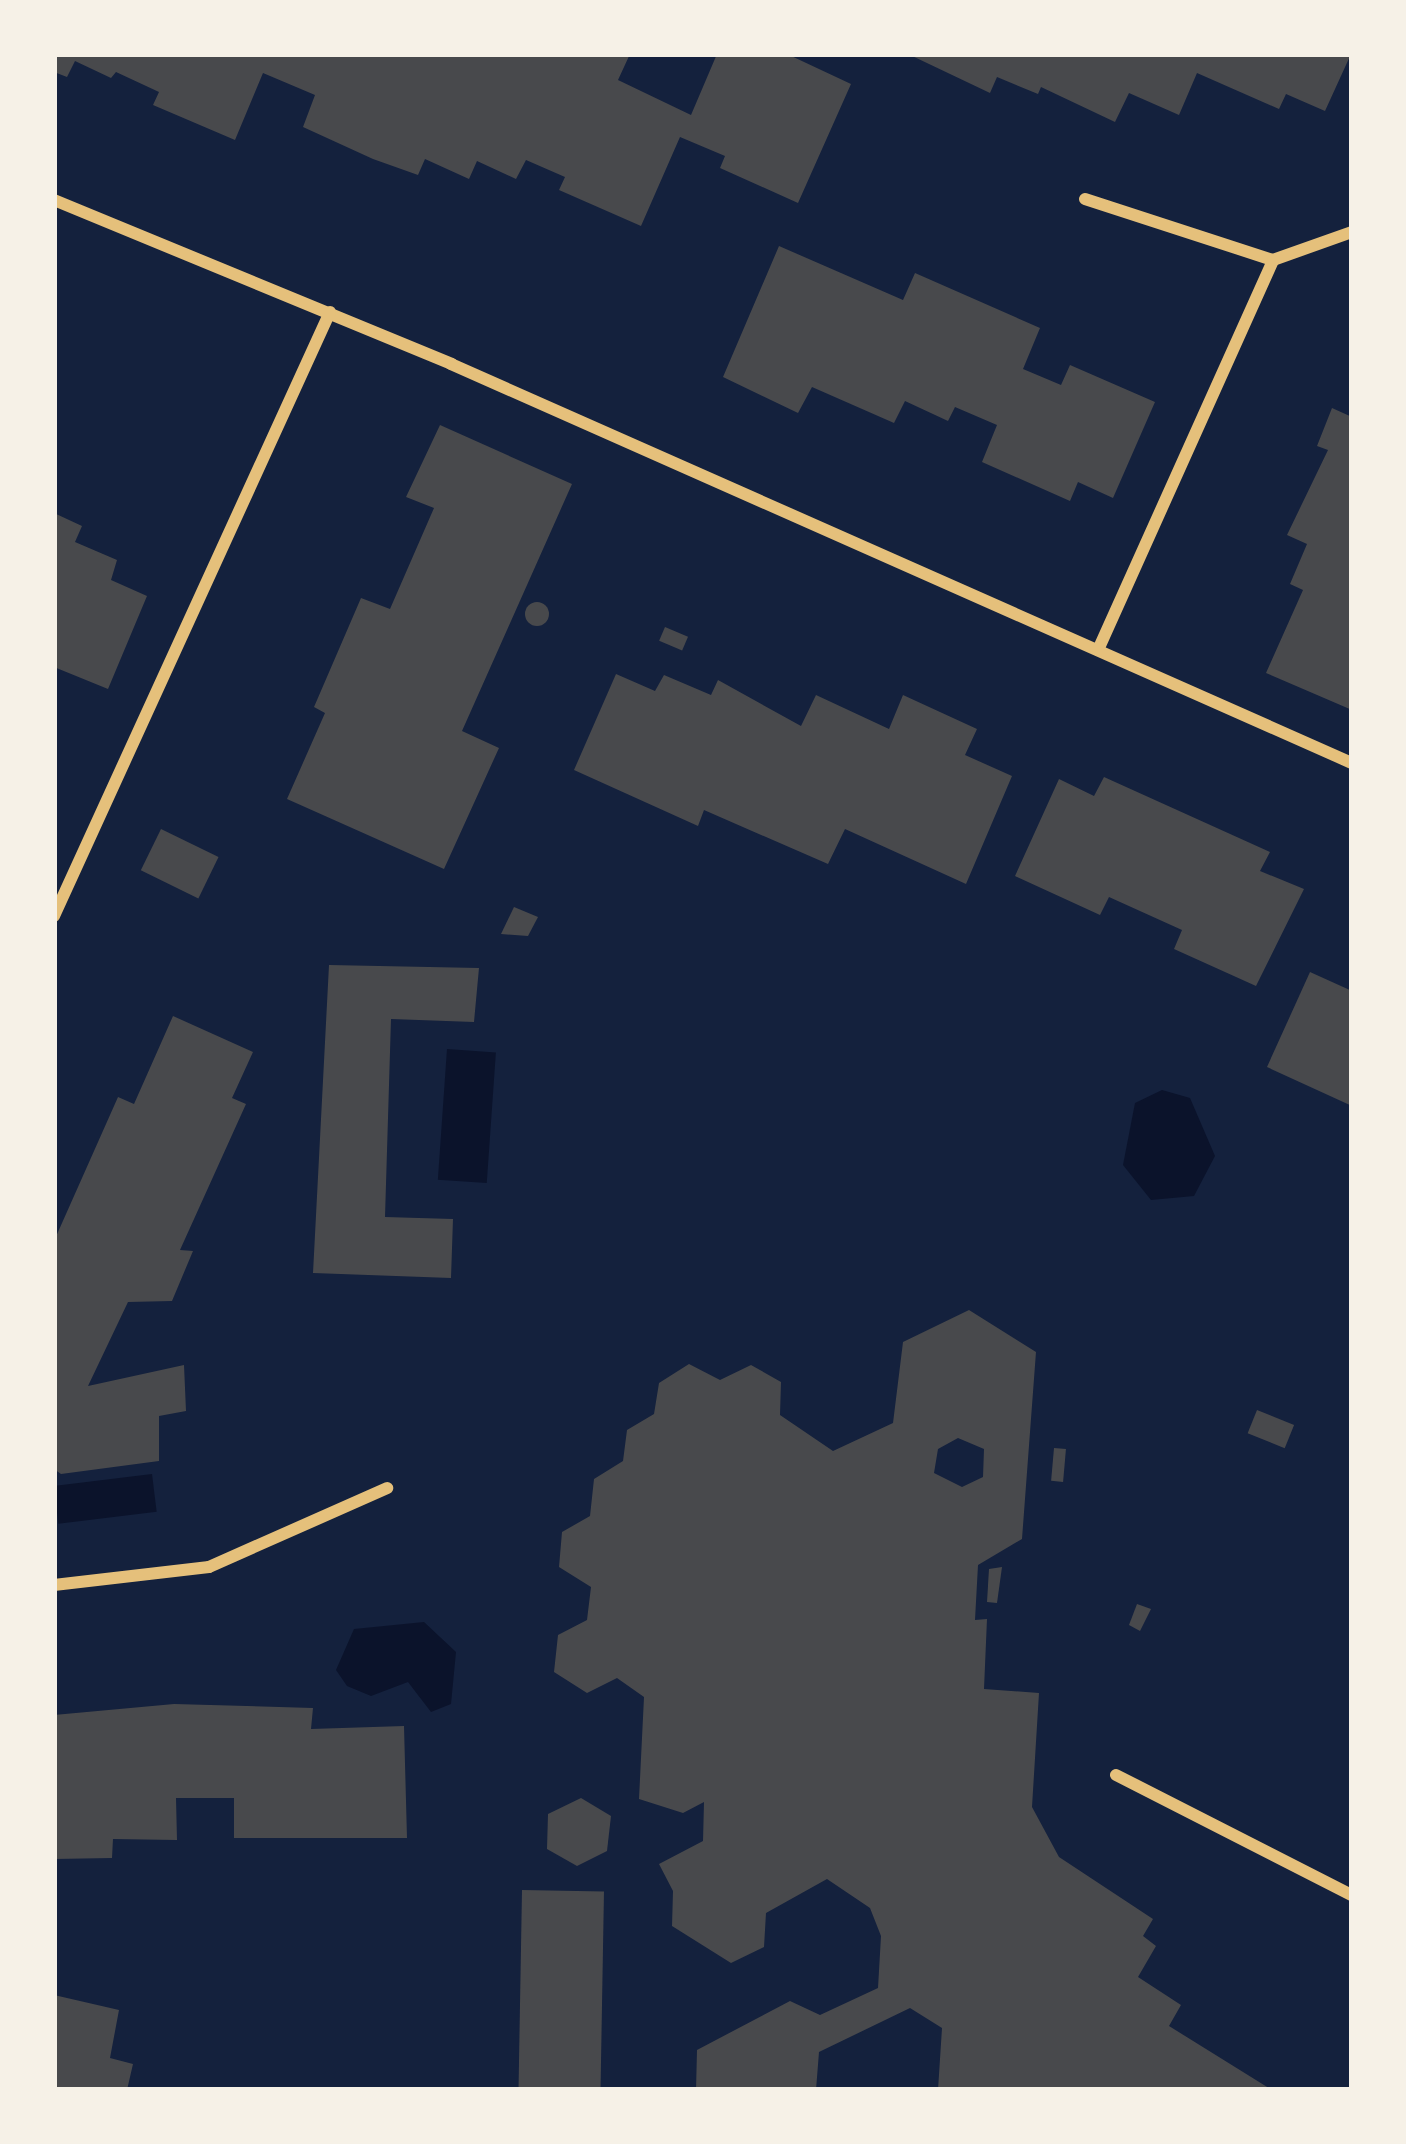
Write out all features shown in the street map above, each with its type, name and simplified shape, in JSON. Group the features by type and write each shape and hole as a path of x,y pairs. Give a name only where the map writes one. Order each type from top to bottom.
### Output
{"street":[{"path":"54,200 330,312 1352,763"},
{"path":"1085,200 1273,260 1352,232"},
{"path":"1098,650 1273,260"},
{"path":"54,916 330,312"},
{"path":"54,1585 208,1567 387,1488"},
{"path":"1116,1775 1352,1895"}],"water":[{"path":"447,1049 496,1052 487,1183 438,1180"},
{"path":"1162,1090 1190,1098 1215,1156 1194,1196 1151,1200 1123,1165 1135,1103"},
{"path":"152,1474 157,1512 58,1524 54,1486"},
{"path":"424,1622 456,1652 451,1704 431,1712 408,1682 371,1696 347,1686 336,1670 354,1629"}],"building":[{"path":"54,54 630,54 618,80 691,115 717,54 787,54 851,84 798,203 720,168 725,156 680,137 641,226 559,190 565,177 526,160 516,179 477,161 469,179 425,159 418,175 373,159 303,127 315,95 263,73 235,140 153,105 159,92 116,72 111,78 75,61 67,77 54,72"},
{"path":"908,54 1351,54 1325,111 1286,94 1279,109 1197,73 1179,115 1129,93 1115,122 1041,87 1038,94 997,77 990,93"},
{"path":"779,246 903,300 915,273 1040,328 1023,369 1061,385 1070,365 1155,402 1113,498 1078,482 1070,501 982,462 997,425 955,407 948,421 905,401 894,423 812,387 798,413 723,377"},
{"path":"1332,408 1352,417 1352,710 1266,673 1303,590 1290,584 1307,544 1287,535 1328,450 1317,446"},
{"path":"440,425 572,484 462,731 499,748 444,869 287,799 325,713 314,707 361,598 390,609 434,508 406,497"},
{"path":"54,513 82,526 75,542 117,560 111,580 147,596 108,689 54,667"},
{"path":"537,602 546,605 546,623 537,626 528,623 525,614 528,605"},
{"path":"665,627 688,637 682,651 659,641"},
{"path":"616,674 655,691 664,675 711,695 718,680 801,726 816,695 889,729 903,695 977,729 965,755 1012,776 966,884 845,829 828,864 704,810 698,826 574,770"},
{"path":"1104,777 1270,852 1260,871 1304,889 1256,986 1174,949 1182,930 1109,897 1100,915 1015,876 1059,779 1094,796"},
{"path":"161,829 219,857 198,898 141,870"},
{"path":"514,907 538,917 528,936 501,934"},
{"path":"329,965 479,968 474,1022 391,1019 385,1217 453,1219 451,1278 313,1273"},
{"path":"1310,972 1352,991 1352,1106 1267,1067"},
{"path":"173,1016 253,1052 232,1098 246,1104 180,1250 193,1251 172,1301 128,1302 88,1386 184,1365 186,1411 159,1416 159,1461 61,1474 54,1469 54,1241 118,1097 134,1104"},
{"path":"969,1310 1036,1352 1022,1539 978,1565 975,1620 987,1619 984,1689 1039,1693 1032,1807 1059,1857 1153,1919 1143,1936 1156,1946 1138,1977 1181,2005 1169,2026 1272,2090 938,2090 942,2028 910,2008 819,2052 816,2090 696,2090 697,2050 790,2001 820,2015 878,1988 881,1936 870,1908 827,1879 766,1913 764,1947 731,1963 672,1926 673,1891 659,1864 703,1841 704,1802 683,1813 639,1799 644,1697 617,1678 587,1693 554,1672 558,1635 587,1620 591,1587 559,1567 562,1532 590,1516 594,1479 623,1461 627,1430 654,1414 659,1383 689,1364 720,1380 751,1365 781,1382 780,1415 833,1451 893,1423 903,1342","holes":["958,1438 984,1449 983,1477 962,1487 934,1473 938,1449"]},
{"path":"1257,1410 1294,1425 1285,1448 1248,1433"},
{"path":"1054,1448 1066,1449 1063,1482 1051,1481"},
{"path":"1002,1567 997,1603 987,1602 989,1569"},
{"path":"1137,1604 1151,1609 1140,1631 1129,1625"},
{"path":"174,1704 313,1708 311,1729 404,1726 407,1838 234,1838 234,1798 176,1798 177,1840 113,1839 112,1858 54,1859 54,1715"},
{"path":"581,1798 611,1816 607,1851 577,1866 547,1849 548,1814"},
{"path":"522,1890 604,1891 601,2090 519,2090"},
{"path":"54,1995 119,2010 110,2058 133,2064 127,2090 54,2090"}]}
